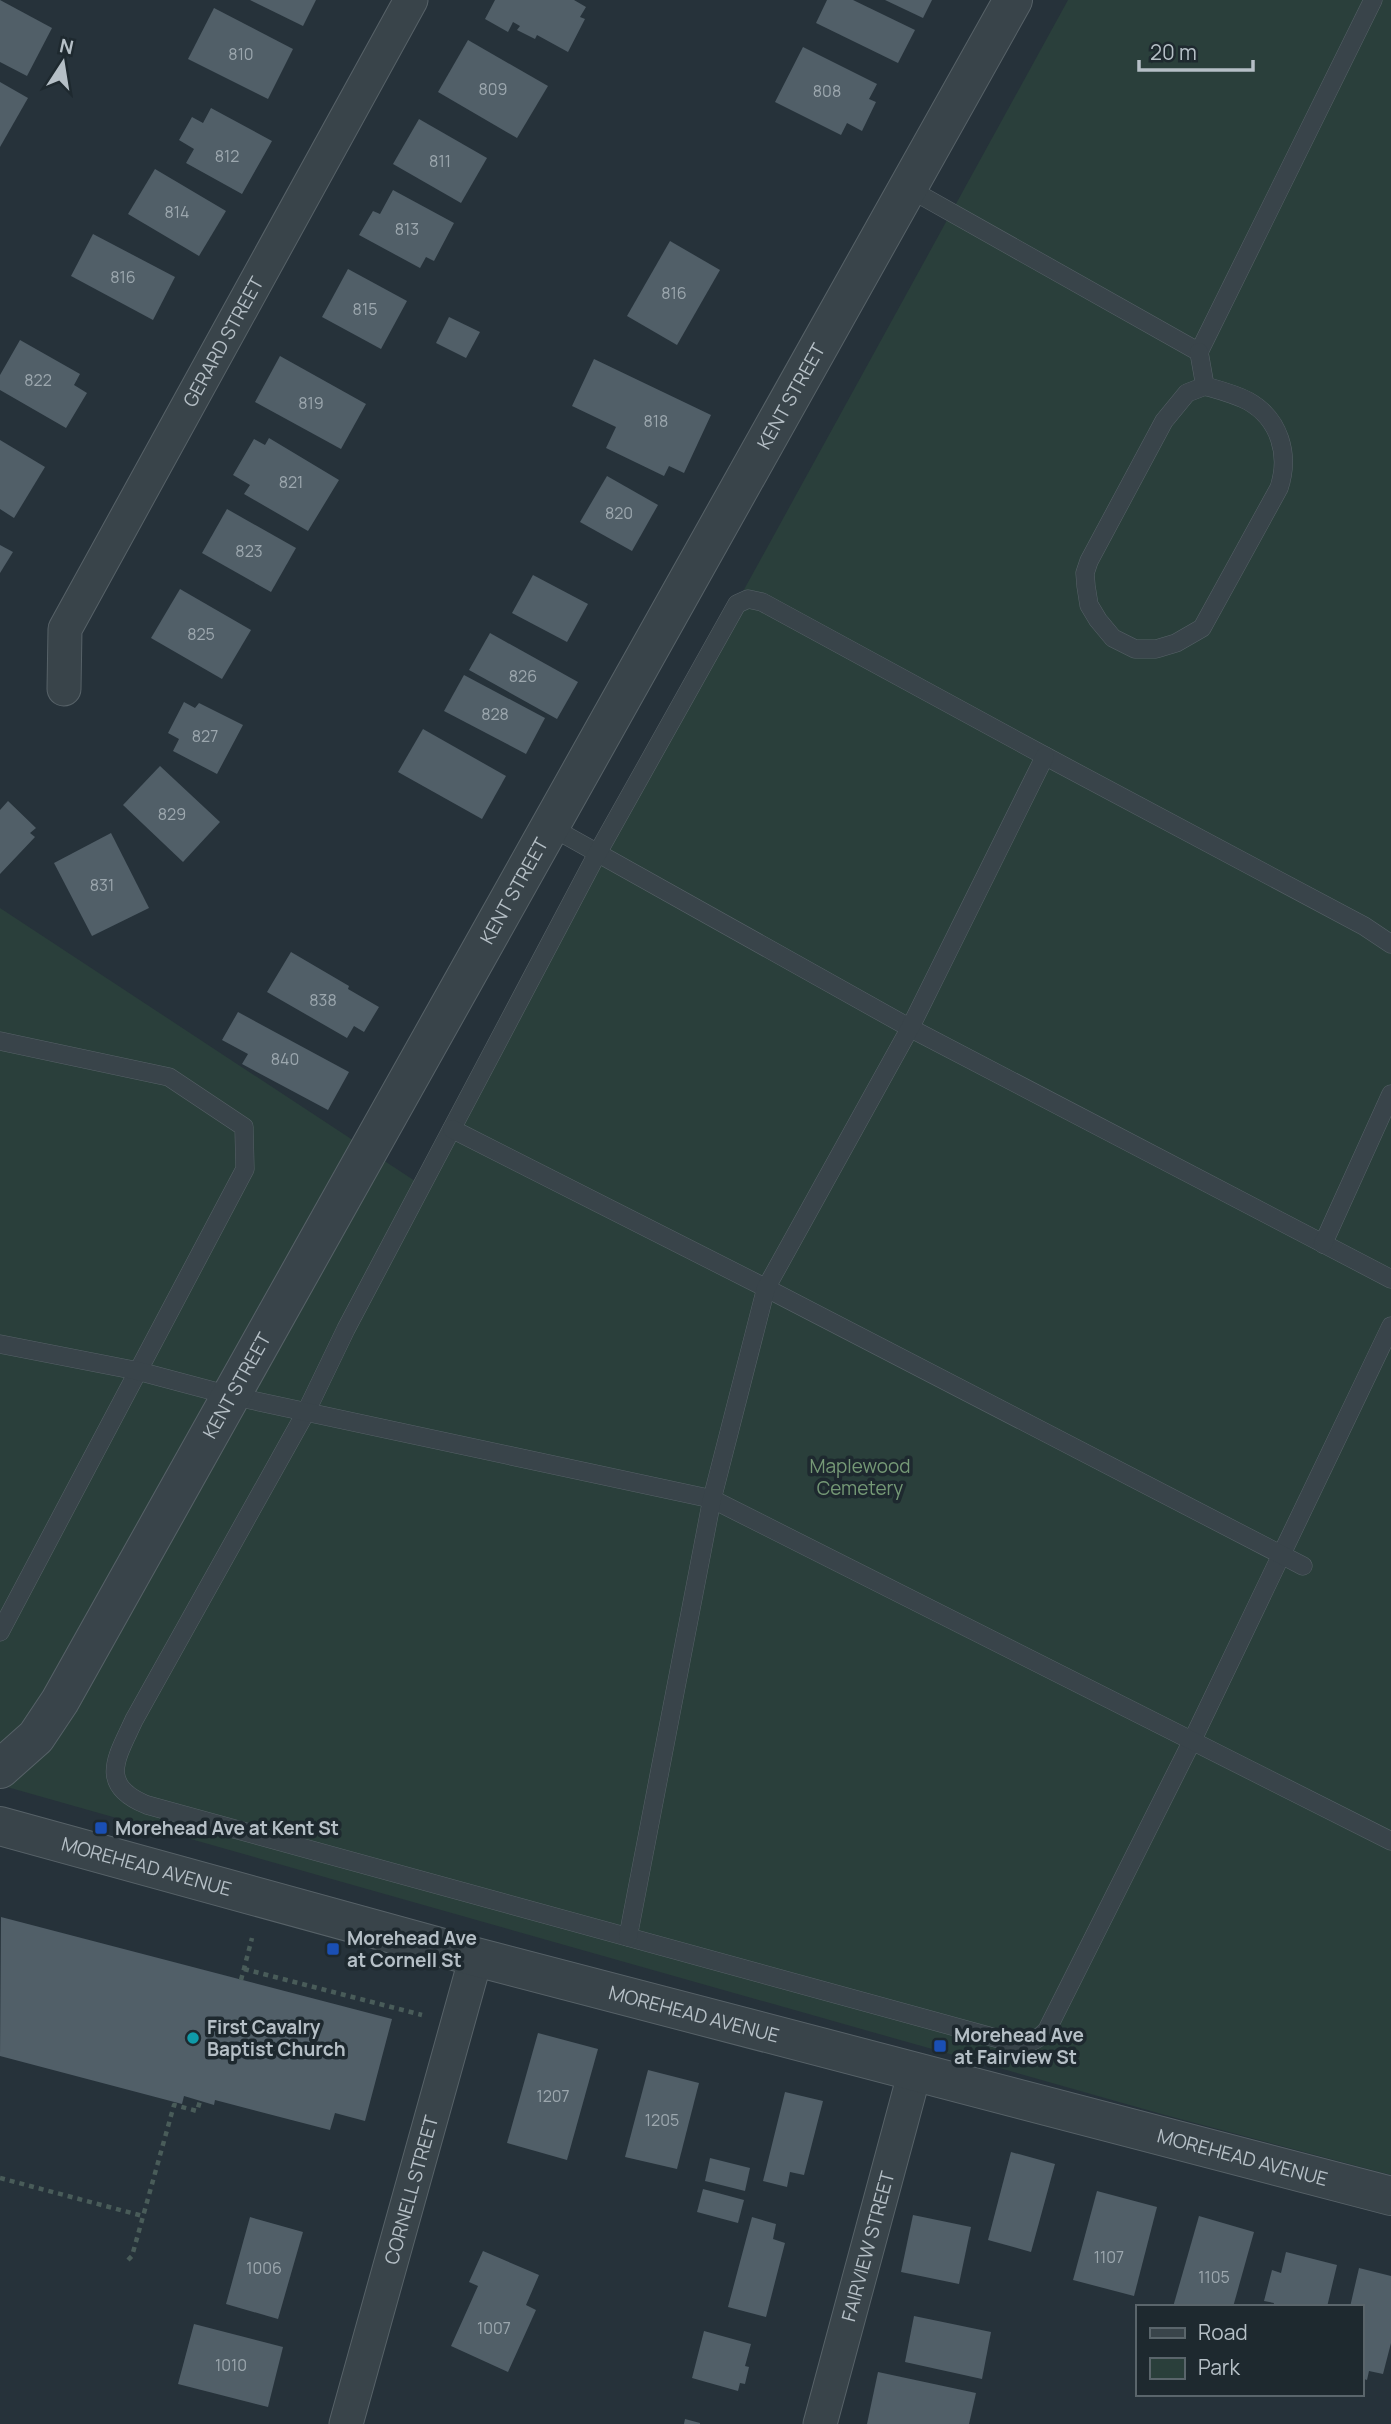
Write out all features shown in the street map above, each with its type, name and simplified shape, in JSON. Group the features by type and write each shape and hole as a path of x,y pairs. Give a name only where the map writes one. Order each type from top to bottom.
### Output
{"street":[{"name":"GERARD STREET","path":"64,689 65,629 411,0"},
{"name":"KENT STREET","path":"0,1769 36,1737 49,1718 1013,0"},
{"name":"MOREHEAD AVENUE","path":"0,1826 475,1956 1391,2196"},
{"name":"CORNELL STREET","path":"346,2424 475,1956"},
{"name":"FAIRVIEW STREET","path":"820,2424 915,2071"}],"lane":[{"path":"1205,386 1199,352 1373,0"},
{"path":"908,188 1199,352"},
{"path":"1205,386 1248,401 1265,414 1279,433 1284,472 1279,488 1202,628 1176,643 1156,649 1135,649 1113,638 1098,620 1089,605 1085,573 1164,421 1187,393 1205,386"},
{"path":"1391,944 1364,926 762,602 748,599 737,604 597,854 346,1329 306,1412 134,1720 119,1753 116,1779 129,1797 147,1805 1003,2040 1023,2044 1038,2040 1047,2029 1192,1741 1391,1326"},
{"path":"628,1937 712,1499 766,1288 909,1028 1045,756"},
{"path":"551,827 909,1028 1391,1279"},
{"path":"0,1041 169,1077 244,1127 246,1169 0,1632"},
{"path":"1323,1244 1391,1094"},
{"path":"452,1129 1303,1566"},
{"path":"0,1344 138,1371 232,1396 712,1499 1391,1841"}],"path":[{"path":"241,1980 252,1938"},
{"path":"244,1969 426,2017"},
{"path":"128,2260 132,2256 174,2105 197,2111 200,2101"},
{"path":"0,2178 143,2216"}],"green space":[{"name":"Maplewood Cemetery","path":"1068,0 1391,0 1391,2175 1165,2115 0,1785 0,908 418,1183"}],"building":[{"path":"0,0 52,28 27,76 0,62"},
{"path":"250,0 316,0 303,26"},
{"path":"495,0 574,0 586,7 580,17 585,19 568,52 537,35 535,39 517,30 520,26 513,22 508,32 485,19"},
{"path":"827,0 853,0 915,30 898,63 816,23"},
{"path":"885,0 932,0 923,18"},
{"path":"214,8 293,49 268,99 188,59"},
{"path":"468,40 548,86 517,138 438,92"},
{"path":"803,47 877,84 869,99 876,102 862,131 847,123 841,135 775,102"},
{"path":"0,82 28,98 0,147"},
{"path":"211,108 272,141 242,194 186,163 194,149 179,140 192,117 203,123"},
{"path":"419,119 487,158 461,203 393,164"},
{"path":"155,169 226,211 199,256 128,214"},
{"path":"393,190 454,223 434,261 426,257 420,268 359,235 373,211 380,214"},
{"path":"93,234 175,277 153,320 71,276"},
{"path":"670,241 720,270 677,345 627,316"},
{"path":"348,269 407,301 381,349 322,317"},
{"path":"449,317 480,332 466,358 436,343"},
{"path":"20,340 80,374 74,385 87,393 66,428 0,390 0,375"},
{"path":"280,356 366,404 341,449 255,402"},
{"path":"594,359 711,415 684,473 669,466 664,476 606,448 616,427 572,406"},
{"path":"269,438 339,480 308,531 244,494 250,485 233,475 254,439 265,445"},
{"path":"0,440 45,467 14,518 0,509"},
{"path":"607,476 658,505 632,551 580,522"},
{"path":"227,509 296,548 271,592 202,553"},
{"path":"0,545 13,552 0,573"},
{"path":"533,575 588,604 567,642 512,613"},
{"path":"180,589 251,630 222,679 151,638"},
{"path":"490,633 578,682 557,719 469,670"},
{"path":"464,675 545,718 526,754 444,711"},
{"path":"184,702 195,708 199,703 243,725 217,774 173,751 179,739 168,733"},
{"path":"423,729 506,776 482,819 398,772"},
{"path":"160,766 220,822 183,862 123,805"},
{"path":"8,801 36,828 30,833 35,837 0,874 0,810"},
{"path":"111,833 149,908 92,936 54,863"},
{"path":"291,952 379,1007 364,1032 354,1026 347,1038 267,992"},
{"path":"238,1012 349,1072 328,1110 242,1064 248,1054 222,1040"},
{"name":"First Cavalry Baptist Church","path":"1,1917 392,2019 365,2121 335,2113 330,2130 215,2100 214,2105 184,2096 182,2104 0,2056"},
{"path":"538,2033 598,2049 567,2160 507,2143"},
{"path":"648,2070 699,2083 677,2169 625,2157"},
{"path":"785,2092 823,2101 804,2175 790,2172 787,2187 763,2181"},
{"path":"1011,2152 1055,2164 1031,2252 988,2240"},
{"path":"710,2158 750,2168 745,2191 705,2181"},
{"path":"703,2189 744,2200 738,2223 697,2212"},
{"path":"1097,2191 1157,2207 1134,2296 1073,2280"},
{"path":"913,2215 971,2227 959,2284 901,2272"},
{"path":"1199,2216 1254,2232 1234,2305 1174,2305"},
{"path":"250,2217 303,2232 278,2319 226,2304"},
{"path":"752,2217 776,2224 773,2239 785,2243 766,2317 728,2307"},
{"path":"483,2251 539,2275 526,2305 536,2310 508,2372 451,2346 478,2286 469,2282"},
{"path":"1286,2252 1337,2265 1327,2305 1274,2305 1264,2301 1272,2270 1281,2273"},
{"path":"1359,2268 1391,2276 1391,2343 1383,2374 1369,2371 1367,2380 1363,2379 1363,2305 1350,2305"},
{"path":"914,2316 991,2332 982,2379 905,2362"},
{"path":"194,2324 283,2347 268,2407 178,2384"},
{"path":"704,2331 751,2344 745,2366 749,2367 745,2384 740,2383 738,2391 692,2378"},
{"path":"878,2372 976,2393 969,2424 867,2424"},
{"path":"685,2419 700,2423 700,2424 684,2424"}],"place":[{"name":"Morehead Ave at Kent St","path":"101,1828"},
{"name":"Morehead Ave at Cornell St","path":"333,1949"},
{"name":"First Cavalry Baptist Church","path":"193,2038"},
{"name":"Morehead Ave at Fairview St","path":"940,2046"}]}
